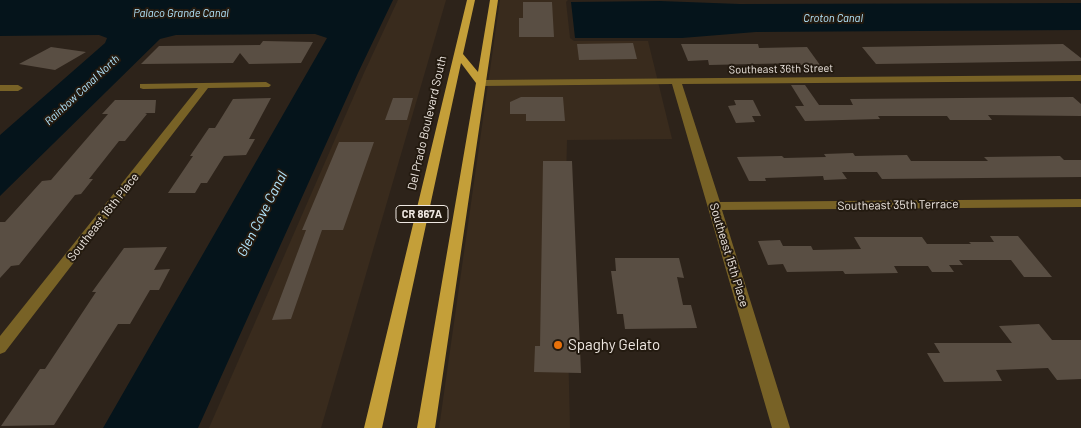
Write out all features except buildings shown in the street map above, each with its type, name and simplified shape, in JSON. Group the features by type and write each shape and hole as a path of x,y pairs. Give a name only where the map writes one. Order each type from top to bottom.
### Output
{"main road":[{"name":"Del Prado Boulevard South","path":"373,428 471,0"},
{"name":"CR 867A","path":"426,428 494,0"},
{"path":"458,53 481,83"}],"street":[{"name":"Southeast 36th Street","path":"481,83 1081,78"},
{"name":"Southeast 15th Place","path":"676,82 781,428"},
{"path":"143,86 266,86"},
{"name":"Southeast 16th Place","path":"0,347 205,86"},
{"path":"0,88 18,88"},
{"name":"Southeast 35th Terrace","path":"715,206 1081,203"}],"shaded area":[{"path":"398,0 446,0 321,428 209,428 364,73"},
{"path":"500,0 568,0 566,2 570,38 574,41 648,41 672,139 567,140 565,217 570,428 439,428"}],"water":[{"path":"0,0 393,0 358,73 198,428 103,428 327,38 315,34 176,35 160,39 0,196 0,135 105,43 107,38 99,35 0,36"},
{"name":"Croton Canal","path":"660,1 740,4 1081,3 1081,30 756,32 682,38 575,38 571,2"}],"place":[{"name":"Spaghy Gelato","path":"558,345"}],"water label":[{"name":"Palaco Grande Canal","path":"181,13"},
{"name":"Rainbow Canal North","path":"82,90"},
{"name":"Glen Cove Canal","path":"262,214"}]}
